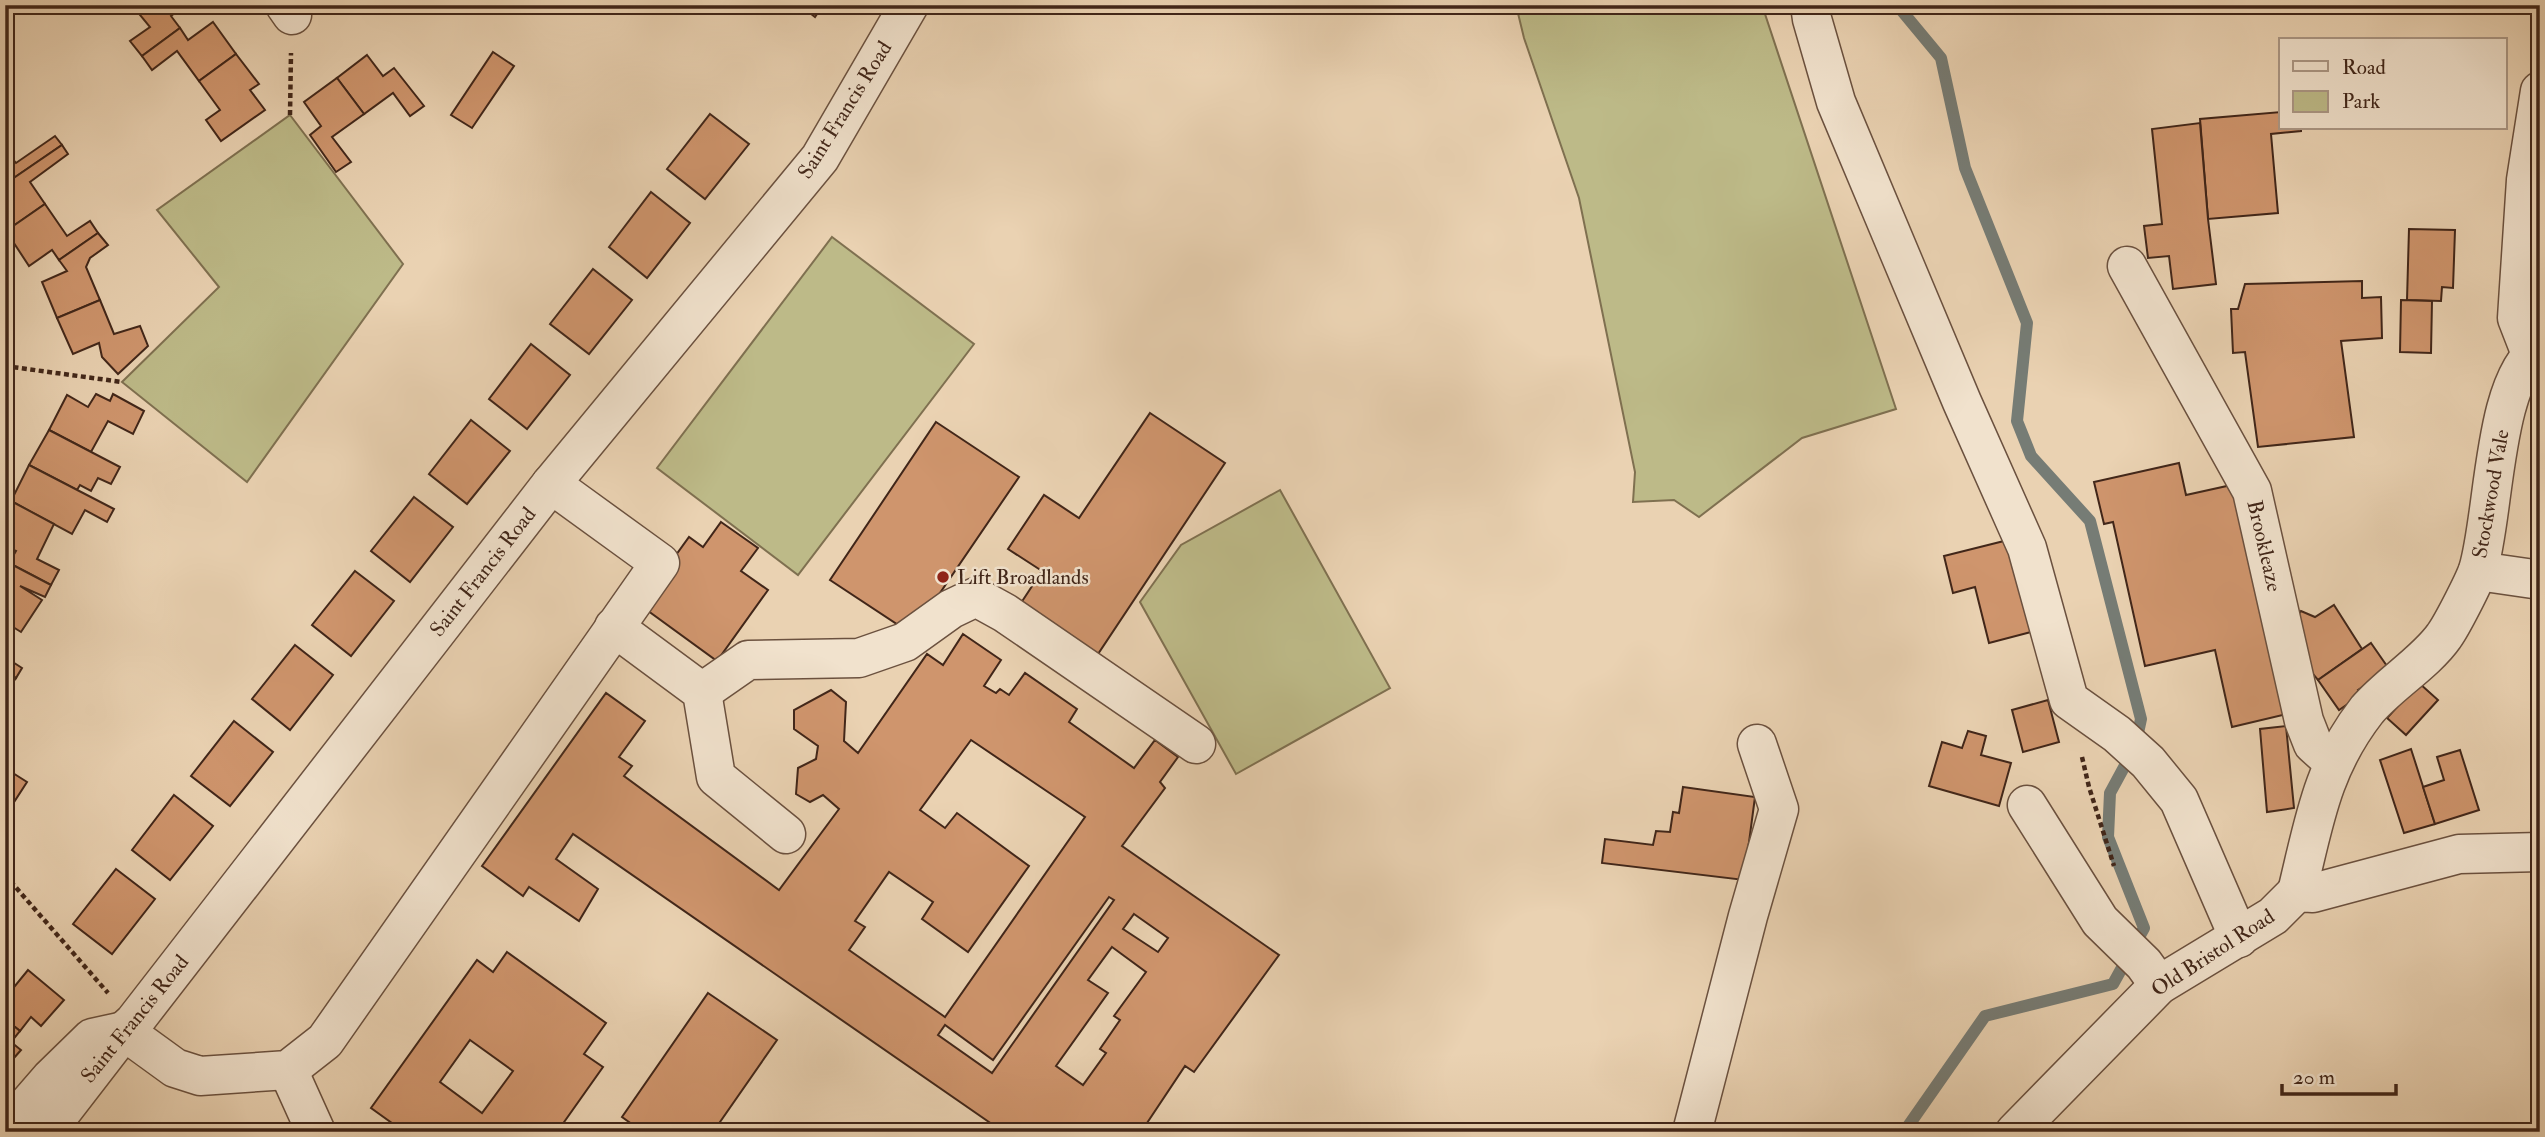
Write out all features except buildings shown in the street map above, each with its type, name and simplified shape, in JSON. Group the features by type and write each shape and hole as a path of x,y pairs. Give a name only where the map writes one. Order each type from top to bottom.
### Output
{"street":[{"name":"Saint Francis Road","path":"46,1132 551,484 820,158 909,5"},
{"path":"1810,5 1836,102 1962,402 2028,548 2069,700 2116,734 2148,762 2179,800 2239,938"},
{"name":"Stockwood Vale","path":"2297,892 2316,807 2333,762 2368,709 2444,637 2478,571 2514,380 2535,351 2517,318 2526,180 2540,91"},
{"name":"Brookleaze","path":"2127,266 2252,491 2304,722 2313,744 2333,762"},
{"path":"5,1131 51,1078 92,1038 129,1027 175,1068 200,1076 288,1070 325,1041 660,563 551,484"},
{"path":"2478,571 2540,580"},
{"path":"702,692 748,660 859,658 905,642 951,609 976,597 1005,613 1196,744"},
{"path":"614,627 702,692 716,777 786,834"},
{"path":"1692,1132 1748,916 1779,809 1757,744"},
{"path":"2027,805 2100,921 2151,974"},
{"path":"2297,892 2313,893 2459,854 2540,852"},
{"name":"Old Bristol Road","path":"2015,1132 2151,974 2239,938 2273,916 2297,892"},
{"path":"288,1070 316,1132"}],"path":[{"path":"288,10 290,115"},
{"path":"5,366 122,382"},
{"path":"2069,700 2089,787 2118,877"},
{"path":"5,875 129,1027"}],"green space":[{"path":"1516,5 1762,5 1896,409 1802,438 1699,517 1674,500 1633,502 1635,472 1579,198 1524,38"},
{"path":"290,115 403,264 247,482 122,382 219,287 157,210"},
{"path":"832,237 974,344 798,575 657,468"},
{"path":"1280,490 1390,688 1236,774 1140,602 1181,545"}],"waterway":[{"path":"1897,5 1941,58 1965,168 2027,323 2017,421 2031,456 2090,521 2141,719 2135,747 2110,793 2108,837 2144,928 2113,984 1985,1016 1904,1132"}],"place":[{"name":"Lift Broadlands","path":"943,577"}]}
